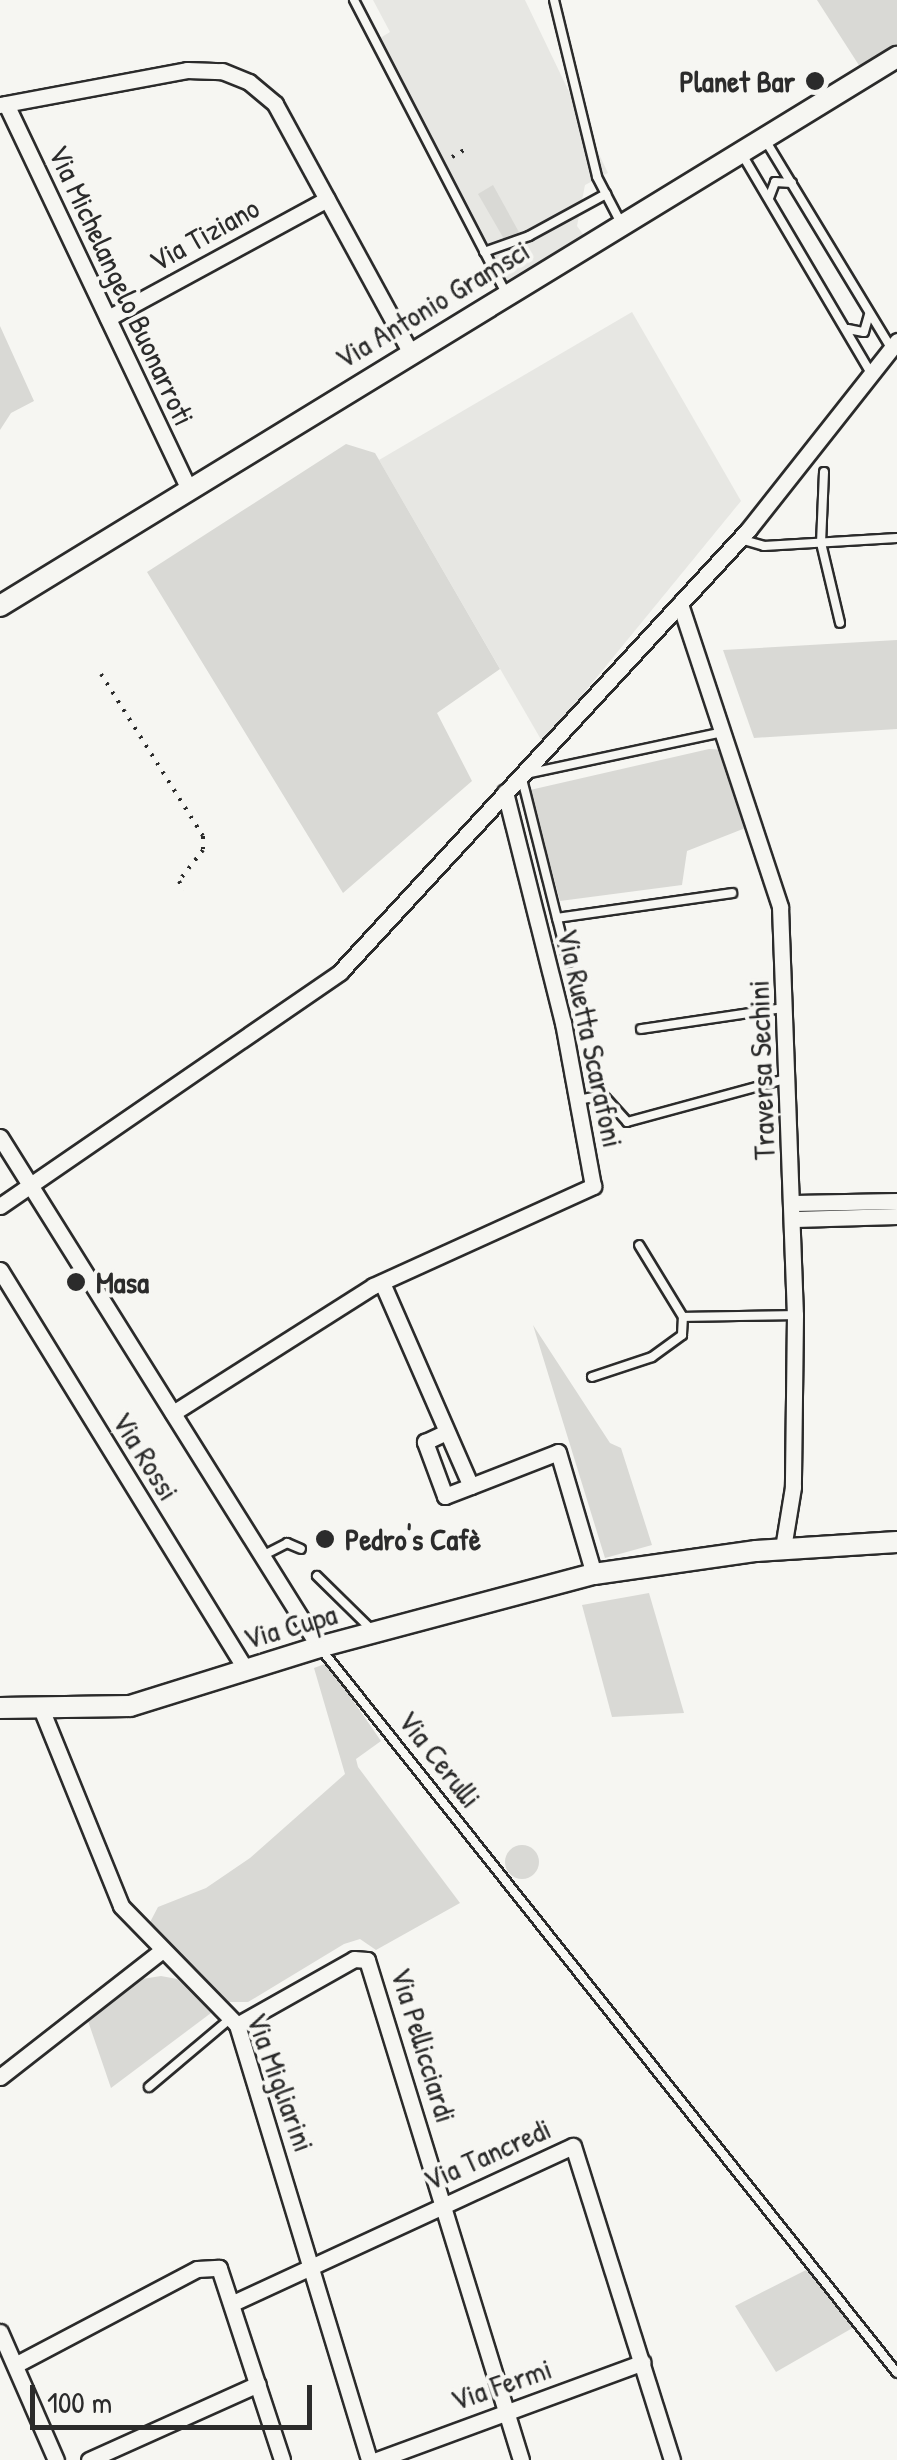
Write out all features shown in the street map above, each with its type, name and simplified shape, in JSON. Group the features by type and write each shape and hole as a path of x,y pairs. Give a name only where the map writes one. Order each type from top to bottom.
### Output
{"street":[{"name":"Via Antonio Gramsci","path":"0,606 897,56"},
{"path":"3,105 187,70 222,71 249,82 275,104 410,352"},
{"name":"Via Michelangelo Buonarroti","path":"3,105 189,489"},
{"name":"Via Tiziano","path":"108,318 326,199"},
{"path":"0,1206 340,972 740,540 894,344"},
{"name":"Traversa Sechini","path":"680,604 728,731 780,907 788,1008 795,1211 793,1487 784,1548"},
{"name":"Via Ruetta Scarafoni","path":"383,1285 593,1186 578,1100 505,792"},
{"name":"Via Cerulli","path":"0,1136 319,1647"},
{"path":"795,1211 897,1201"},
{"path":"795,1211 897,1216"},
{"name":"Via Rossi","path":"0,1270 246,1670"},
{"path":"173,1414 325,1313 383,1285 470,1486"},
{"path":"446,1432 425,1442 445,1496 558,1452 594,1574"},
{"name":"Via Cupa","path":"0,1708 42,1711 130,1706 319,1647 594,1574 784,1548 897,1542"},
{"name":"Via Migliarini","path":"42,1711 112,1890 161,1951 234,2021 369,2460"},
{"path":"0,2078 161,1951"},
{"name":"Via Pellicciardi","path":"234,2021 354,1959 368,1960 522,2460"},
{"name":"Via Tancredi","path":"233,2303 560,2147 578,2149 672,2460"},
{"path":"14,2365 198,2269 219,2268 282,2460"},
{"path":"0,2332 56,2460"},
{"name":"Via Fermi","path":"377,2460 643,2362"},
{"path":"89,2460 258,2384"}],"lane":[{"path":"354,0 506,294"},
{"path":"554,0 606,194 621,224"},
{"path":"763,136 869,311 894,344"},
{"path":"738,150 870,372"},
{"path":"770,199 776,182 792,183"},
{"path":"484,252 606,194"},
{"path":"844,326 864,332 869,311"},
{"path":"824,472 821,543 840,624"},
{"path":"740,540 764,546 897,538"},
{"path":"568,962 521,775 728,731"},
{"path":"557,918 732,892"},
{"path":"640,1029 788,1008"},
{"path":"578,1100 602,1095 627,1122 790,1078"},
{"path":"592,1377 673,1346 682,1335 683,1317 639,1246"},
{"path":"683,1317 795,1315"},
{"path":"260,1557 287,1542 300,1549"},
{"path":"317,1576 364,1616 372,1634"},
{"name":"Via Cerulli","path":"319,1647 897,2374"},
{"path":"149,2087 234,2021"}],"path":[{"path":"102,674 203,836 203,850 178,881 183,890"}],"shaded area":[{"path":"373,0 525,0 608,173 585,185 577,226 585,237 507,280 372,43 390,32"},
{"path":"817,0 897,0 897,48 862,70"},
{"path":"493,185 520,234 504,239 478,194"},
{"path":"632,312 741,501 543,743 379,460"},
{"path":"0,326 34,401 11,413 0,430"},
{"path":"346,444 375,453 500,669 437,713 472,781 343,893 147,572"},
{"path":"897,640 897,729 754,738 723,650"},
{"path":"709,749 726,750 753,825 687,851 682,885 560,901 530,790"},
{"path":"533,1325 610,1443 621,1448 652,1545 605,1558"},
{"path":"649,1593 684,1713 612,1717 582,1605"},
{"path":"327,1663 381,1741 356,1759 358,1767 460,1903 376,1950 360,1939 344,1944 248,2002 229,2002 148,1926 158,1907 206,1888 250,1858 345,1774 314,1668"},
{"path":"522,1845 534,1850 539,1862 534,1874 522,1879 510,1874 505,1862 510,1850"},
{"path":"142,1979 177,1979 215,2010 111,2088 88,2021"},
{"path":"810,2268 856,2326 776,2372 735,2306"}],"place":[{"name":"Planet Bar","path":"815,81"},
{"name":"Masa","path":"76,1282"},
{"name":"Pedro's Cafè","path":"325,1539"}]}
